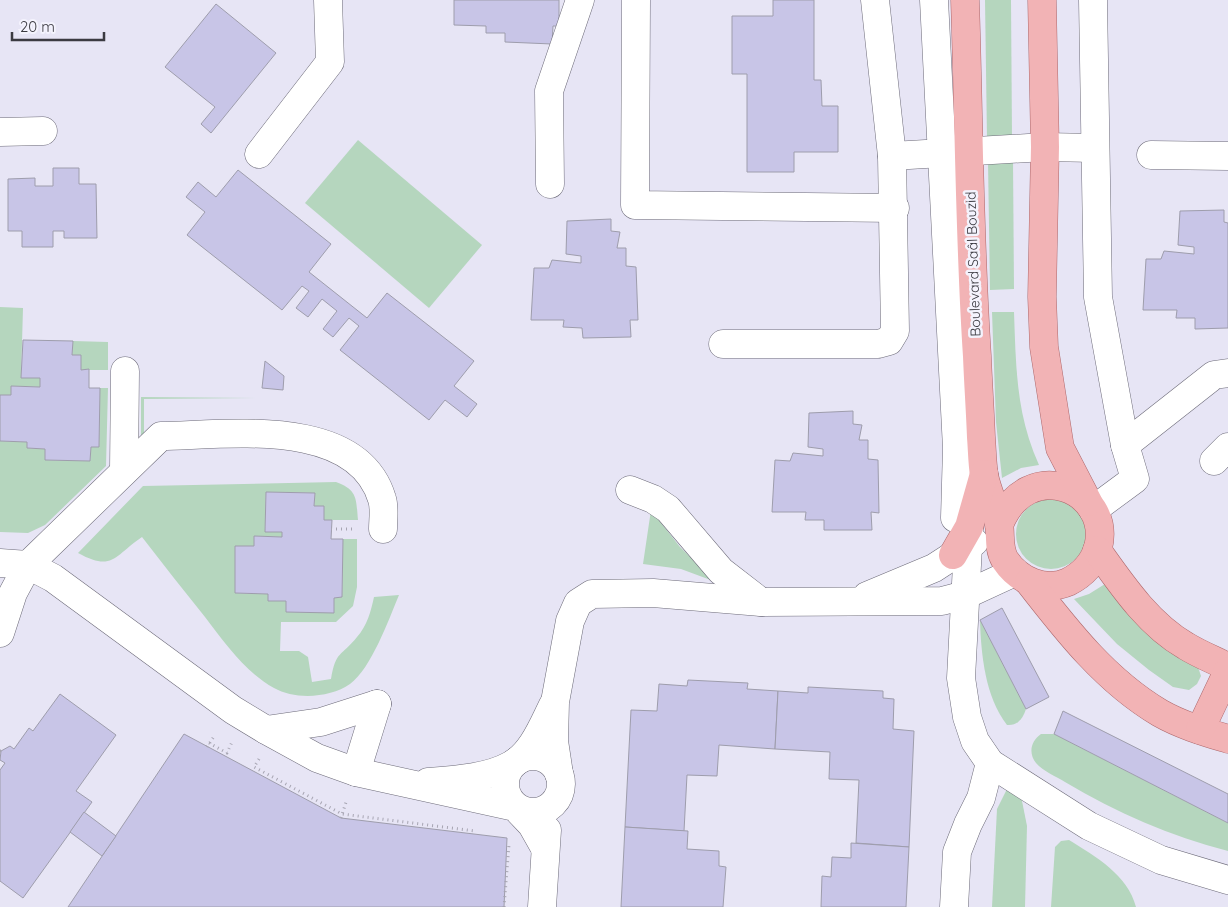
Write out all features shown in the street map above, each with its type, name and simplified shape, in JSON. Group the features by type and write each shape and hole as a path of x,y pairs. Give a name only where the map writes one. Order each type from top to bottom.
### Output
{"main road":[{"name":"Boulevard Saâl Bouzid","path":"965,0 974,306 984,474 999,525 999,542 1004,559 1022,577 1078,644 1108,674 1161,713 1200,730 1228,738"},
{"path":"1022,577 1045,586 1062,584 1078,577 1090,565 1097,550 1099,530 1091,507 1060,448 1044,347 1042,297 1045,147 1042,0"},
{"path":"961,536 984,474"},
{"path":"999,525 1006,509 1016,497 1030,488 1045,485 1062,486 1076,493 1091,507"},
{"path":"1097,550 1118,581 1145,613 1185,646 1228,667"},
{"path":"1200,730 1228,672"}],"street":[{"path":"259,154 330,62 328,0"},
{"path":"550,184 549,91 580,0"},
{"path":"723,344 878,344 889,341 895,331 895,208 892,156 875,0"},
{"path":"934,0 961,536 953,598 964,626 961,678 967,717 975,741 990,763 1098,830 1161,860 1228,880"},
{"path":"1091,507 1135,479 1125,445 1098,297 1093,0"},
{"path":"636,1 635,205 895,208"},
{"path":"0,132 43,132"},
{"path":"892,156 970,153 1045,147 1095,148"},
{"path":"1151,155 1228,156"},
{"path":"124,470 125,371"},
{"path":"1125,445 1214,374 1228,373"},
{"path":"0,633 13,593 28,565 161,436 268,434 313,440 347,452 369,470 383,500 370,529"},
{"path":"630,490 653,499 668,509 722,570 761,602"},
{"path":"850,602 919,576 961,536 999,525"},
{"path":"0,563 28,565 53,578 233,710 264,742 356,772 515,807 534,813 542,811 558,787"},
{"path":"542,907 548,822 558,787 554,741 555,702 570,621 578,603 592,594 652,593 761,602 850,602 953,598 1022,577"},
{"path":"545,848 532,825 515,807 505,791 507,772 538,734 555,702"},
{"path":"264,742 296,728 377,704 356,772"},
{"path":"404,784 489,773 512,765 520,759 539,756 548,760 558,787"},
{"path":"954,907 957,852 981,798 990,763"}],"path":[{"path":"331,529 370,529"},
{"path":"209,743 227,753 234,739"},
{"path":"264,742 254,767 342,814 478,831"},
{"path":"504,907 509,838"}],"green space":[{"path":"985,0 1011,0 1012,138 987,139"},
{"path":"358,140 482,245 429,308 305,203"},
{"path":"1013,160 1014,289 990,290 988,162"},
{"path":"0,307 23,308 21,378 40,378 40,387 12,386 11,395 0,395"},
{"path":"992,312 1014,312 1017,371 1022,409 1031,446 1039,465 1021,468 1002,478 996,422"},
{"path":"73,341 108,342 108,370 81,370 81,355 72,355"},
{"path":"100,388 108,388 106,466 45,525 28,533 0,532 0,441 27,442 27,448 45,449 45,460 90,461 91,447 99,447"},
{"path":"141,397 262,398 144,399 144,435 141,437"},
{"path":"336,482 352,492 356,501 358,520 324,520 324,506 314,506 315,493 266,492 265,532 282,532 282,537 255,536 254,546 235,546 235,593 268,594 268,601 342,597 343,539 357,539 357,587 353,606 336,622 281,622 280,651 299,651 308,657 312,682 331,679 337,658 360,633 366,623 374,597 399,595 379,643 358,677 342,689 323,695 302,696 282,692 254,674 228,647 142,537 113,559 106,561 90,559 78,553 143,486"},
{"path":"1051,499 1064,502 1076,509 1083,521 1086,534 1083,547 1076,559 1064,566 1051,569 1038,566 1026,559 1019,547 1016,534 1019,521 1026,509 1038,502"},
{"path":"651,510 680,547 716,582 681,569 643,564"},
{"path":"1105,584 1198,667 1201,676 1197,684 1189,690 1173,687 1117,644 1074,599 1089,594"},
{"path":"980,620 1026,709 1022,718 1017,723 1011,725 1007,725 1000,714 989,688 983,661"},
{"path":"1041,734 1054,734 1228,823 1228,851 1165,831 1124,814 1046,771 1036,763 1031,751 1035,740"},
{"path":"1008,787 1021,796 1027,826 1025,907 992,907 997,809"},
{"path":"1069,840 1100,860 1118,876 1126,885 1136,907 1051,907 1055,847 1061,841"}],"building":[{"path":"454,0 559,0 559,26 553,26 552,44 505,42 505,33 486,33 486,26 454,25"},
{"path":"773,0 814,0 814,80 821,80 822,106 838,106 838,152 794,152 794,172 747,172 747,74 732,74 732,16 773,16"},
{"path":"216,4 276,53 211,133 201,124 215,107 165,67"},
{"path":"53,168 79,168 79,184 96,184 97,238 64,238 64,231 53,231 53,247 22,247 22,231 8,231 8,179 35,178 35,186 53,186"},
{"path":"238,170 331,244 309,272 367,318 387,293 474,361 454,386 477,404 467,417 445,400 429,420 340,350 359,326 349,318 333,337 323,329 337,311 322,299 308,317 296,308 309,291 302,286 282,310 187,235 205,212 186,197 198,182 216,197"},
{"path":"1224,210 1224,222 1228,223 1228,328 1195,329 1195,318 1176,318 1177,310 1143,310 1146,259 1161,259 1164,251 1194,254 1194,247 1178,245 1180,211"},
{"path":"611,219 611,231 620,232 617,248 626,248 626,266 636,267 638,320 630,320 631,337 583,338 582,328 563,327 564,320 531,320 534,268 549,268 552,260 581,263 581,256 566,254 567,221"},
{"path":"23,340 73,341 72,355 81,355 81,370 89,369 89,388 100,388 99,447 91,447 90,461 45,460 45,449 27,448 27,442 0,441 0,395 11,395 11,386 40,387 40,378 21,378"},
{"path":"265,361 284,376 283,390 262,388"},
{"path":"853,411 853,424 862,425 859,440 868,440 868,459 878,460 879,513 871,512 872,530 824,530 824,520 805,520 806,512 772,512 775,460 790,461 793,453 823,456 823,449 808,447 809,413"},
{"path":"266,492 315,493 314,506 324,506 324,520 332,520 331,539 343,539 342,597 334,598 334,613 286,612 286,601 268,601 268,594 235,593 235,546 254,546 254,536 282,537 282,532 265,532"},
{"path":"1002,608 1049,697 1026,709 980,620"},
{"path":"688,680 748,683 747,689 778,691 775,749 719,745 717,776 687,775 684,831 625,827 631,710 657,711 659,684 687,686"},
{"path":"808,687 883,691 883,698 894,699 893,729 914,731 909,847 856,843 859,780 829,779 830,752 775,749 778,691 808,693"},
{"path":"60,694 116,735 76,791 92,802 23,898 0,881 0,770 5,763 0,760 1,751 10,746 14,749 29,728 33,731"},
{"path":"1063,711 1228,794 1228,823 1054,734"},
{"path":"184,734 341,818 507,838 504,907 68,907"},
{"path":"84,812 116,836 102,856 70,832"},
{"path":"625,827 688,831 687,849 719,851 719,866 726,867 723,907 621,907"},
{"path":"851,843 909,847 906,907 821,907 822,876 831,877 832,857 851,858"}]}
